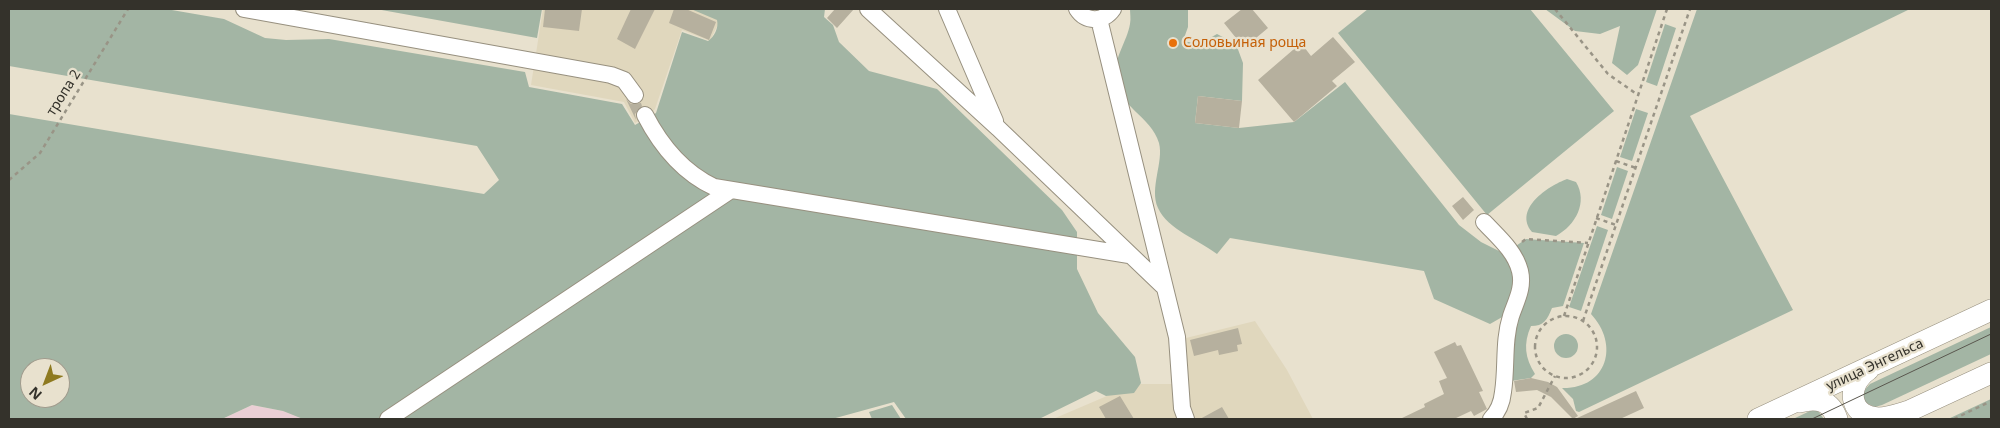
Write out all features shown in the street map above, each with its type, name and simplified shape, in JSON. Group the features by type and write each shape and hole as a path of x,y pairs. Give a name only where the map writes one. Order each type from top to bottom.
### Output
{"main road":[{"name":"улица Энгельса","path":"1758,419 1991,310"},
{"path":"1881,362 1866,371 1855,383 1852,392 1854,403 1867,416 1878,418 1900,415 1991,373"},
{"path":"1781,409 1816,399 1825,402 1832,408 1837,419"}],"lane":[{"path":"244,9 611,75 624,80 635,95"},
{"path":"868,9 998,128 1163,286"},
{"path":"947,9 998,128"},
{"path":"1077,9 1080,14 1090,19 1099,19 1110,14 1113,9"},
{"path":"1099,19 1177,337 1182,408 1186,419"},
{"path":"645,115 667,151 688,172 714,186 1129,255"},
{"path":"388,419 731,190"},
{"path":"1484,222 1510,251 1516,261 1521,280 1521,290 1507,331 1503,393 1499,409 1490,419"}],"path":[{"name":"тропа 2","path":"9,180 40,152 128,9"},
{"path":"1555,9 1608,74 1638,95"},
{"path":"1564,316 1666,9"},
{"path":"1583,321 1690,9"},
{"path":"1615,161 1636,168"},
{"path":"1596,218 1616,225"},
{"path":"1518,245 1526,239 1588,243"},
{"path":"1564,316 1583,321 1592,330 1596,339 1595,358 1590,366 1574,377 1555,376 1540,364 1534,345 1542,327 1549,320 1564,316"},
{"path":"1527,419 1524,413 1538,408 1555,376"},
{"path":"1954,419 1991,401"}],"shaded area":[{"path":"543,9 695,9 720,20 710,41 682,30 655,109 650,115 635,123 624,102 531,85"},
{"path":"1255,321 1287,370 1313,419 1053,419 1135,384 1183,384 1186,338"},
{"path":"252,405 283,411 303,419 222,419"}],"green space":[{"path":"9,9 166,9 224,19 265,38 286,40 329,39 525,72 529,87 622,104 635,125 656,113 682,32 708,41 716,32 717,20 691,9 825,9 824,17 833,25 839,42 869,71 937,89 1062,210 1077,232 1077,269 1098,313 1135,357 1141,383 1134,393 1106,396 1096,391 1039,419 906,419 894,402 832,419 303,419 283,411 252,405 222,419 9,419 9,114 484,194 499,180 477,146 9,66"},
{"path":"376,9 542,9 537,38"},
{"path":"1130,9 1188,9 1188,27 1183,41 1199,44 1217,34 1236,44 1243,63 1242,101 1198,96 1195,123 1239,128 1294,122 1345,82 1459,225 1481,242 1499,251 1510,262 1516,275 1515,291 1504,316 1490,324 1434,299 1424,271 1230,238 1217,254 1176,229 1163,216 1156,200 1155,192 1160,158 1159,143 1149,125 1122,96 1117,88 1115,79 1116,63 1130,24"},
{"path":"1368,9 1530,9 1614,111 1487,215 1338,33"},
{"path":"1545,9 1657,9 1638,65 1627,75 1612,63 1620,26 1600,34 1575,31"},
{"path":"1697,9 1910,9 1690,116 1793,310 1579,412 1576,411 1573,399 1562,388 1577,386 1590,381 1599,373 1604,363 1605,339 1600,326 1591,314"},
{"path":"1665,24 1676,28 1657,86 1646,82"},
{"path":"1636,109 1648,113 1632,161 1620,157"},
{"path":"1617,167 1628,171 1612,219 1601,215"},
{"path":"1567,179 1576,182 1581,197 1578,212 1574,219 1569,226 1556,236 1532,232 1527,223 1530,207 1543,193"},
{"path":"1597,226 1608,230 1581,311 1569,307"},
{"path":"1526,239 1584,243 1563,306 1552,308 1544,322 1531,326 1528,333 1527,357 1535,374 1531,378 1511,381 1505,345 1519,297 1510,250"},
{"path":"1991,327 1991,354 1882,405 1875,407 1866,403 1864,393 1870,384"},
{"path":"1566,334 1574,338 1578,346 1574,354 1566,358 1558,354 1554,346 1558,338"},
{"path":"1991,399 1991,419 1948,419"},
{"path":"892,405 901,419 872,419 869,412"},
{"path":"1810,411 1818,411 1824,419 1793,419"}],"building":[{"path":"545,9 582,9 579,31 543,27"},
{"path":"631,9 655,9 635,49 617,39"},
{"path":"674,9 686,9 716,22 709,40 669,23"},
{"path":"835,9 854,9 837,28 827,18"},
{"path":"1242,9 1252,9 1268,28 1244,48 1224,23"},
{"path":"1333,37 1355,62 1332,81 1337,86 1294,122 1258,80 1301,43 1311,56"},
{"path":"1198,96 1242,101 1239,128 1195,123"},
{"path":"626,99 631,104 641,103 642,106 635,114 636,120"},
{"path":"1463,197 1474,210 1463,220 1452,206"},
{"path":"1238,328 1242,344 1237,345 1238,351 1219,355 1218,350 1194,356 1190,340"},
{"path":"1455,342 1457,346 1461,345 1483,391 1479,392 1487,409 1474,416 1471,411 1454,419 1400,419 1425,407 1424,404 1444,394 1439,381 1447,378 1434,352"},
{"path":"1531,378 1548,382 1557,387 1578,416 1573,419 1551,397 1537,390 1516,392 1514,381"},
{"path":"1636,391 1644,408 1620,419 1575,419"},
{"path":"1120,396 1134,419 1106,419 1099,407"},
{"path":"1222,407 1229,419 1200,419"}],"tram line":[{"path":"1812,419 1991,334"}],"place":[{"name":"Соловьиная роща","path":"1173,43"}]}
